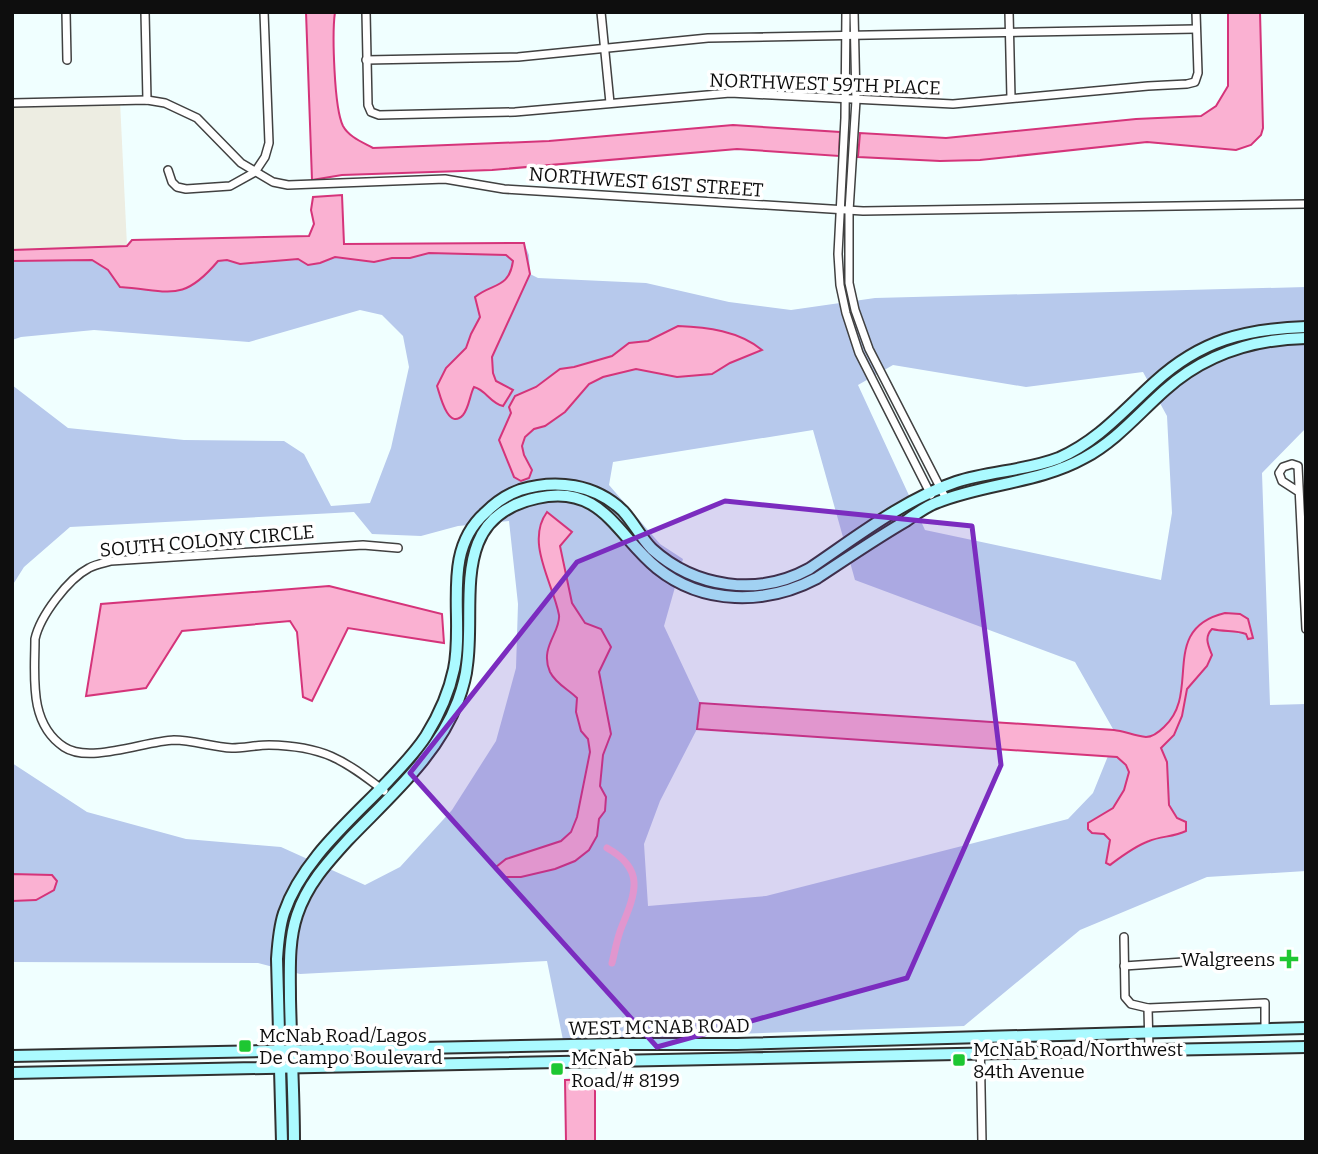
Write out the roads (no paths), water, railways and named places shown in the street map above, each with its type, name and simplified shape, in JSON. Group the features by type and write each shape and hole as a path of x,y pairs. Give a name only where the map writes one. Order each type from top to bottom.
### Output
{"street":[{"path":"65,12 67,60"},
{"path":"145,12 147,100"},
{"path":"168,170 172,183 177,187 186,189 230,186 255,172 265,157 269,143 264,12"},
{"path":"366,12 366,60 518,57 708,38 1196,29 1196,12"},
{"path":"601,12 610,103"},
{"path":"846,12 856,100 849,211 849,283 869,349 938,496"},
{"path":"854,12 850,36 839,211 840,285 845,313 859,353 938,496"},
{"path":"1009,12 1011,98"},
{"name":"NORTHWEST 59TH PLACE","path":"366,60 368,105 371,112 379,115 515,113 730,93 930,105 1187,85 1195,82 1198,73 1196,29"},
{"name":"NORTHWEST 61ST STREET","path":"12,103 147,100 164,103 197,118 242,163 255,172 273,182 288,185 445,179 504,188 839,211 1306,204"},
{"path":"294,1142 290,959 296,917 314,880 353,835 423,740 446,697 454,667 457,638 458,564 467,535 480,517 497,501 537,485 560,484 584,488 606,498 621,510 650,547 684,570 705,580 728,585 773,583 793,578 982,474 1059,458 1097,436 1176,364 1220,340 1265,330 1306,327"},
{"path":"282,1142 277,960 284,913 303,876 344,828 432,749 447,726 458,701 467,668 469,580 473,555 489,526 502,514 518,504 538,497 561,496 581,500 600,509 658,569 680,582 701,591 729,597 751,598 776,594 798,588 938,496 1065,468 1105,445 1165,390 1205,361 1246,345 1306,338"},
{"path":"1299,492 1305,566 1306,629"},
{"name":"SOUTH COLONY CIRCLE","path":"385,792 354,767 313,749 290,746 235,748 172,740 85,753 65,748 45,725 37,708 35,639 42,620 71,583 92,566 111,561 358,545 398,548"},
{"path":"458,564 473,555"},
{"path":"344,828 353,835"},
{"path":"1124,937 1125,997 1131,1004 1148,1008 1265,1003 1265,1029"},
{"path":"1124,966 1228,961"},
{"path":"1148,1008 1149,1050"},
{"name":"WEST MCNAB ROAD","path":"12,1056 1149,1034 1306,1028"},
{"path":"980,1037 982,1142"},
{"name":"WEST MCNAB ROAD","path":"12,1073 1306,1047"},
{"path":"110,1070 120,1063 148,1063 151,1053"}],"waterway":[{"path":"607,848 627,864 634,882 631,902 612,963"}],"place":[{"name":"Walgreens","path":"1289,959"},
{"name":"McNab Road/Lagos De Campo Boulevard","path":"245,1046"},
{"name":"McNab Road/Northwest 84th Avenue","path":"959,1060"},
{"name":"McNab Road/# 8199","path":"557,1069"}]}
